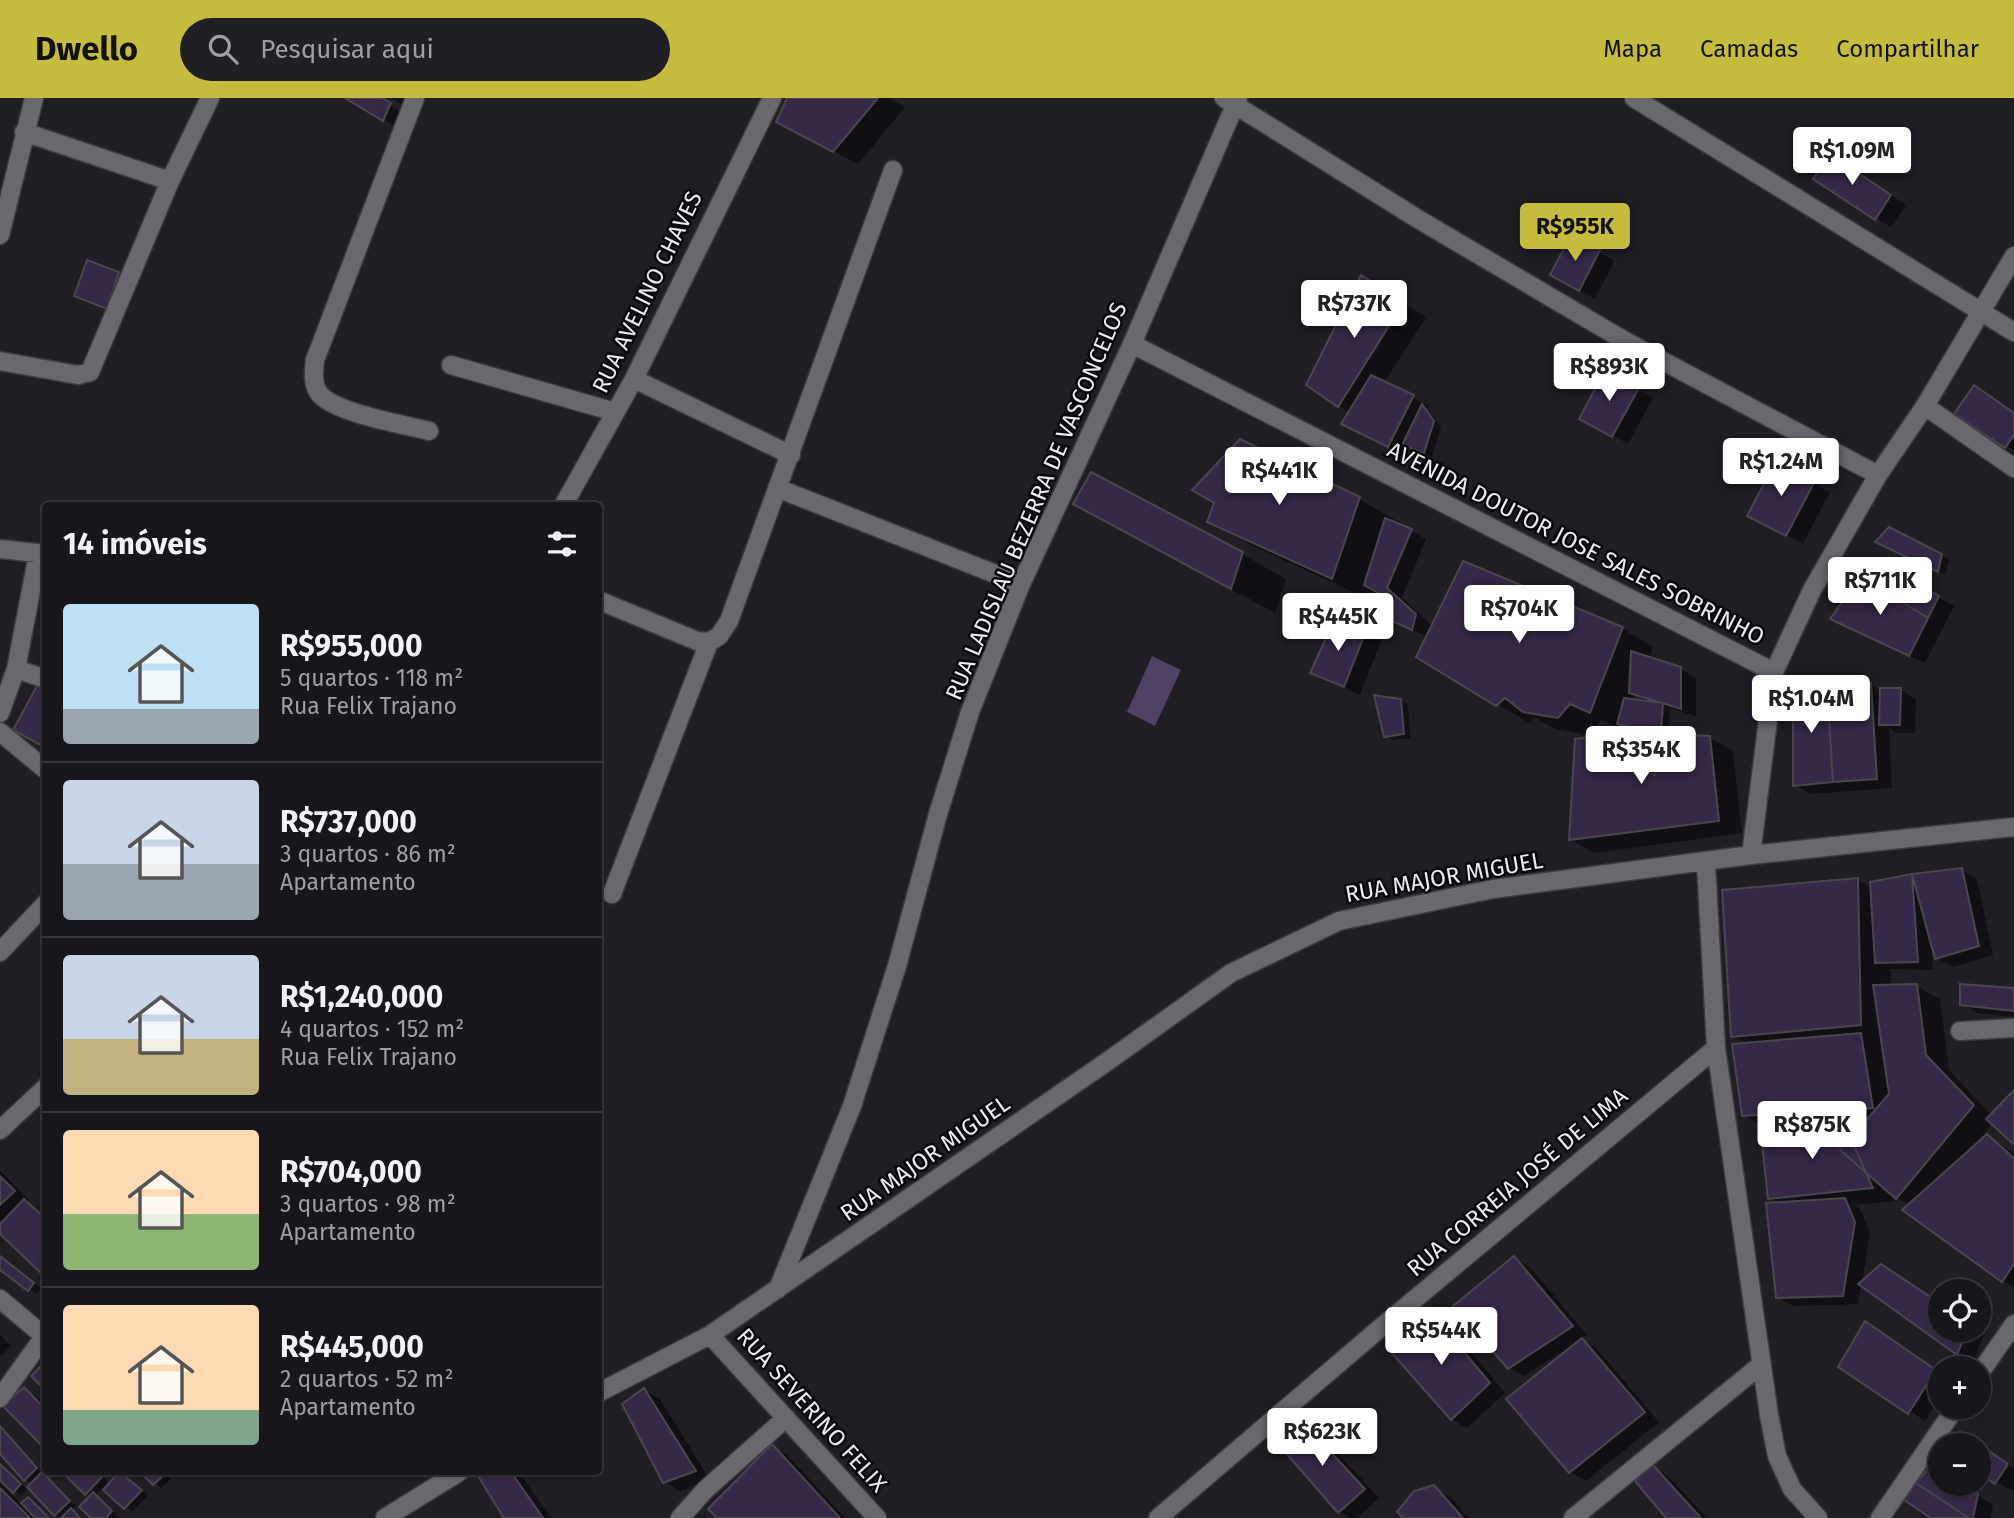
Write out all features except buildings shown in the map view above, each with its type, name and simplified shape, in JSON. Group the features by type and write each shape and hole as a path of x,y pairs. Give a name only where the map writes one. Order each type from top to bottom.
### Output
{"street":[{"path":"0,235 34,98"},
{"path":"1,362 78,375 90,372 170,181 210,98"},
{"path":"415,98 315,360 316,389 325,400 339,408 429,430"},
{"name":"RUA AVELINO CHAVES","path":"565,502 634,379 772,98"},
{"path":"1634,98 2014,332"},
{"path":"1232,100 1418,219 1614,334 1878,475"},
{"name":"RUA LADISLAU BEZERRA DE VASCONCELOS","path":"778,1289 852,1107 897,966 938,814 971,712 1021,584 1132,344 1232,100"},
{"path":"24,132 170,181"},
{"path":"602,602 697,641 709,642 719,636 729,621 791,455 893,170"},
{"path":"1751,855 1774,672 1812,590 1878,475 1925,406 2014,256"},
{"name":"AVENIDA DOUTOR JOSE SALES SOBRINHO","path":"1132,344 1774,672"},
{"path":"451,365 615,412"},
{"path":"634,379 791,455"},
{"path":"1925,406 2014,468"},
{"path":"777,488 1021,584"},
{"path":"0,549 42,554 16,669 0,713"},
{"path":"612,894 709,642"},
{"path":"16,669 42,678"},
{"path":"0,732 42,766"},
{"name":"RUA MAJOR MIGUEL","path":"602,1391 710,1335 1097,1069 1231,973 1339,921 1493,889 1751,855 2014,827"},
{"path":"1706,863 1716,1048 1777,1456 1791,1489 1818,1518"},
{"path":"0,952 42,907"},
{"path":"1960,1031 2014,1028"},
{"name":"RUA CORREIA JOSÉ DE LIMA","path":"1158,1518 1379,1329 1716,1048"},
{"path":"0,1130 42,1091"},
{"path":"0,1299 42,1333"},
{"path":"1991,1357 2014,1324"},
{"name":"RUA SEVERINO FELIX","path":"710,1335 877,1518"},
{"path":"0,1398 42,1339"},
{"path":"1573,1518 1762,1364"},
{"path":"680,1518 706,1489 786,1418"},
{"path":"1880,1518 1948,1419"},
{"path":"385,1518 454,1475"}],"shaded area":[{"path":"1152,656 1181,670 1155,726 1127,712"}]}
